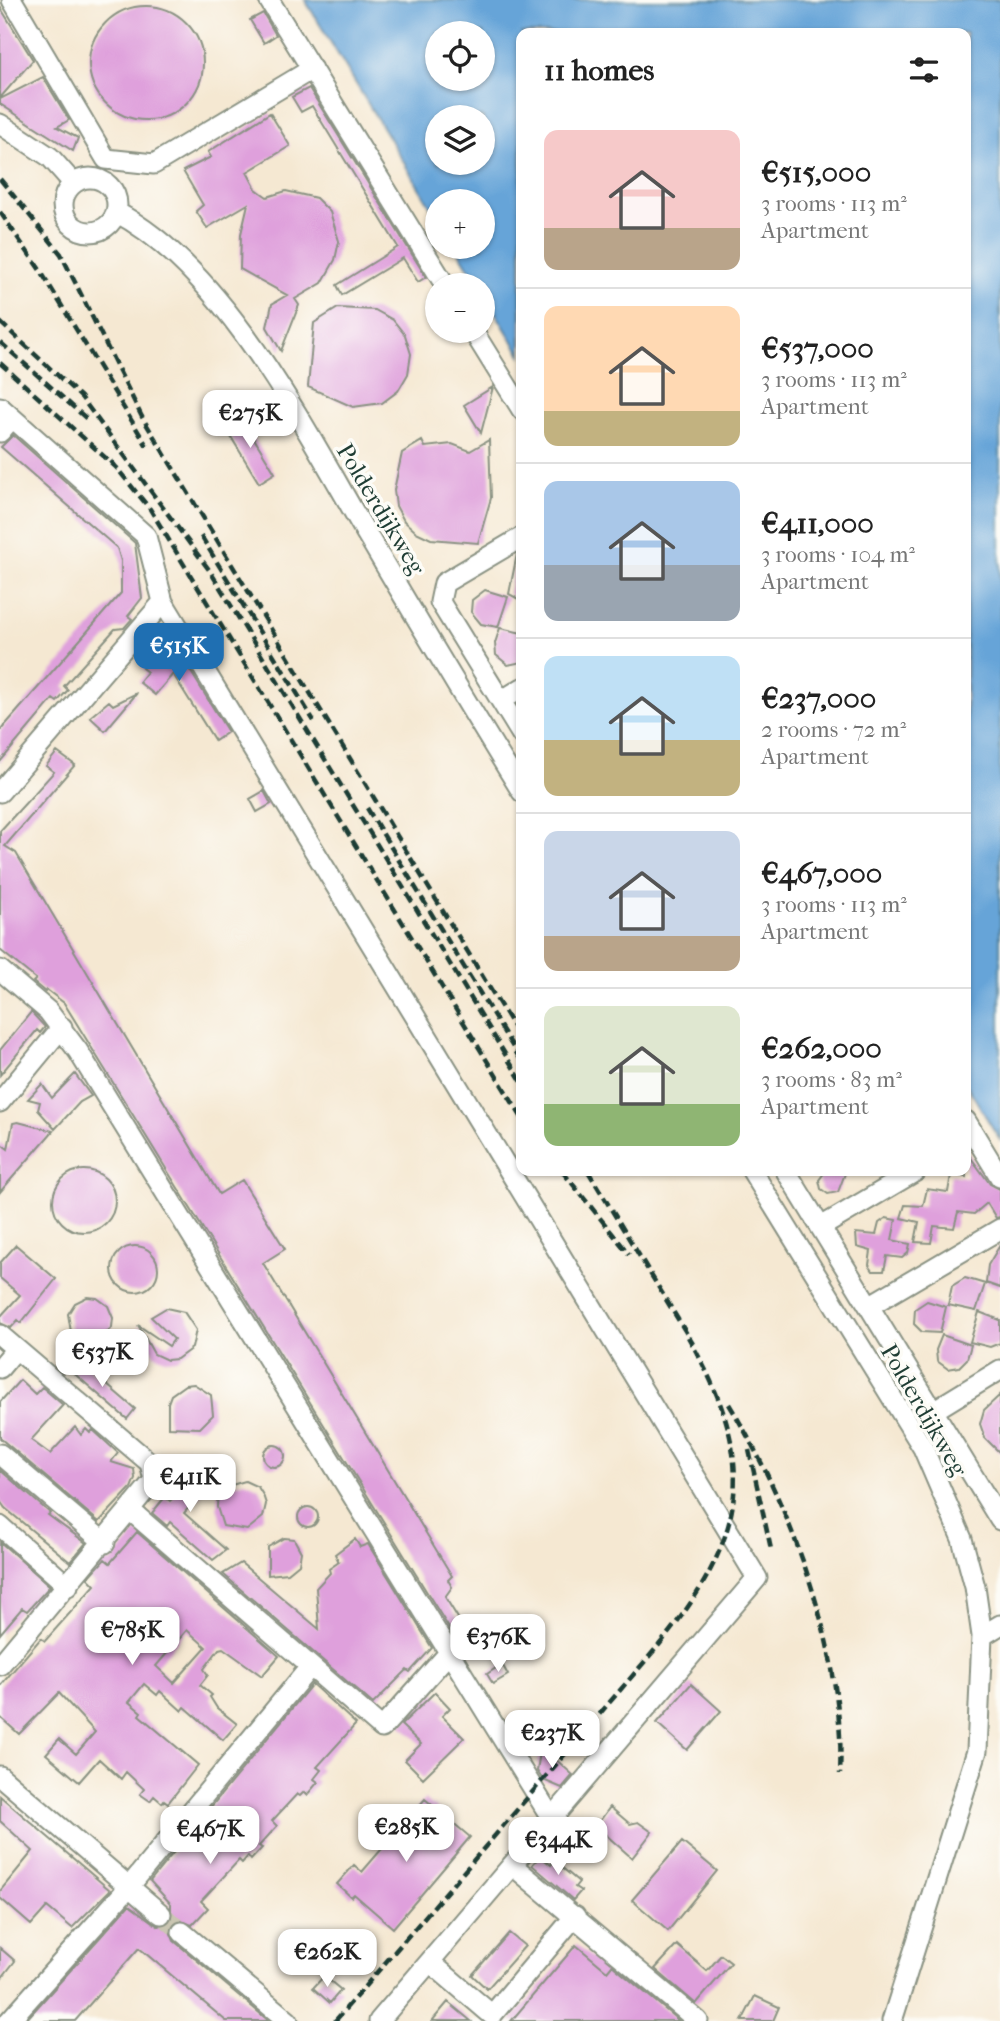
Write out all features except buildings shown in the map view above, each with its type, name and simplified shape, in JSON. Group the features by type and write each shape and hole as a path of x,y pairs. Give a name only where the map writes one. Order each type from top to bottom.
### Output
{"street":[{"path":"12,0 106,159 154,164 312,69"},
{"path":"270,0 438,273"},
{"path":"0,124 50,157 73,183"},
{"path":"89,178 105,182 115,195 116,212 102,229 88,232 74,227 63,209 64,195 73,183 89,178"},
{"name":"Polderdijkweg","path":"116,212 146,228 210,292 265,362 516,782"},
{"path":"480,343 516,400"},
{"path":"4,419 146,536 163,602 757,1578 379,2021"},
{"path":"516,541 444,583 440,602 516,725"},
{"path":"0,792 163,602"},
{"path":"501,701 516,692"},
{"path":"0,970 62,1027 552,1819"},
{"path":"0,1102 62,1027"},
{"path":"971,1136 1000,1177"},
{"name":"Polderdijkweg","path":"755,1176 923,1448 962,1539 975,1587 982,1636 977,1751 892,2021"},
{"path":"789,1176 1000,1520"},
{"path":"821,1227 908,1176"},
{"path":"869,1306 1000,1229"},
{"path":"0,1335 150,1463 154,1480 105,1543 0,1665"},
{"path":"0,1368 16,1349"},
{"path":"933,1411 1000,1370"},
{"path":"0,1454 105,1543"},
{"path":"131,1511 382,1728 448,1654"},
{"path":"0,1526 68,1586"},
{"path":"982,1636 1000,1625"},
{"path":"9,2021 128,1888 310,1667"},
{"path":"0,1776 161,1914"},
{"path":"512,1865 698,2021"},
{"path":"430,1962 492,2015 575,1916"},
{"path":"182,1932 288,2021"}],"water":[{"path":"305,0 1000,0 1000,1140 971,1092 971,28 516,28 516,347 495,312 495,273 472,273 463,259 495,259 495,189 425,189 425,197"}],"tunnel":[{"path":"161,1914 182,1932"}],"railway":[{"path":"0,179 61,254 142,417 516,1031"},
{"path":"0,212 40,270 147,446"},
{"path":"0,322 81,397 210,571 516,1072"},
{"path":"0,342 88,420"},
{"path":"0,363 118,469"},
{"path":"111,461 150,509 516,1108"},
{"path":"201,536 314,721"},
{"path":"367,808 516,1052"},
{"path":"566,1176 629,1254"},
{"path":"591,1176 693,1344"},
{"path":"335,2021 659,1645 689,1605 711,1568 726,1532 734,1496 734,1460 726,1422 711,1381 688,1337"},
{"path":"729,1404 773,1488 810,1582 834,1680 840,1774"},
{"path":"749,1450 771,1549"}]}
